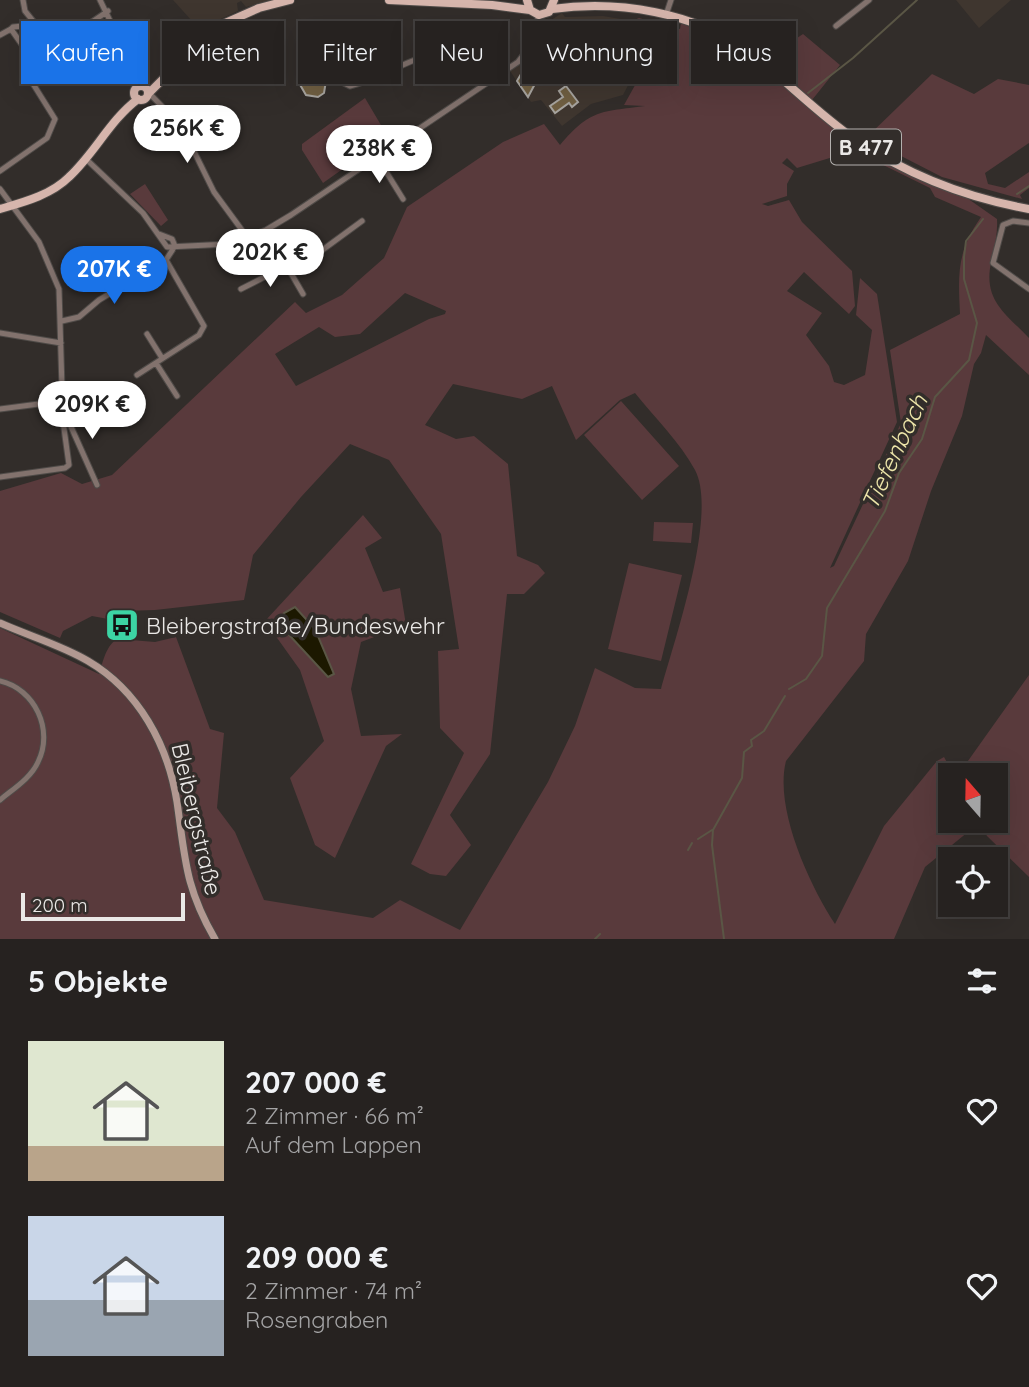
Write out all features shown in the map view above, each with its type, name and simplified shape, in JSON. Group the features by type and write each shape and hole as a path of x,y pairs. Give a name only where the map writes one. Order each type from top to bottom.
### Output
{"main road":[{"path":"0,209 58,186 136,97 145,98 146,90 166,76 214,28 259,8 289,0"},
{"path":"388,0 492,5 530,10 540,15"},
{"path":"492,5 527,0 530,10"},
{"name":"B 477","path":"540,15 554,3 629,5 667,12 698,23 733,41 835,125 889,160 950,187 1029,209"}],"street":[{"path":"23,0 25,11 33,21"},
{"path":"100,0 108,11 146,90 182,127 214,192 247,237"},
{"path":"667,12 671,0"},
{"path":"836,26 869,0"},
{"path":"93,21 108,11"},
{"path":"508,67 524,56 531,46 540,15"},
{"path":"0,35 21,26"},
{"path":"10,29 21,44"},
{"path":"0,171 47,138 55,119 33,84"},
{"path":"85,158 143,213 167,247 214,247 266,230 483,84"},
{"path":"377,157 403,200"},
{"path":"0,189 51,264 59,289 62,321 62,404 69,465 65,468 0,477"},
{"path":"291,274 362,221"},
{"path":"1029,223 1013,221 1003,225 993,263 1029,289"},
{"path":"266,230 303,294"},
{"path":"62,321 79,317 114,291 166,260 175,247"},
{"path":"137,375 199,335 204,326 166,260"},
{"path":"241,289 286,266"},
{"path":"0,333 13,332 61,343"},
{"path":"146,334 162,359"},
{"path":"156,363 177,396"},
{"path":"0,409 62,404"},
{"path":"62,404 97,485"},
{"name":"Bleibergstraße","path":"0,623 89,662 121,685 136,703 160,741 169,765 187,878 193,897 215,939"},
{"path":"0,681 10,683 33,702 43,719 44,748 29,776 0,800"}],"shaded area":[{"path":"173,0 271,0 246,7 241,1 237,3 238,11 216,21 192,21"},
{"path":"956,0 1011,0 979,28"},
{"path":"562,13 565,17 603,16 627,20 627,21 550,21"},
{"path":"681,23 691,28 691,84 785,84 868,153 863,158 833,157 797,168 787,158 782,163 794,171 787,184 787,196 762,204 768,206 789,200 802,222 852,271 855,306 849,314 804,272 787,291 822,313 806,335 829,366 834,382 844,385 865,375 872,330 856,315 860,278 877,294 897,422 830,568 834,566 901,423 890,350 960,314 959,286 963,252 981,217 935,197 930,188 873,160 875,157 967,198 997,219 989,276 990,287 998,305 1029,338 1029,375 986,335 981,353 974,364 962,416 931,491 908,561 866,634 864,661 786,761 785,801 789,823 805,867 835,924 884,826 937,761 944,757 947,763 938,763 938,833 967,833 950,847 938,847 938,856 925,867 894,939 0,939 0,628 99,674 108,649 121,637 128,634 131,640 155,642 176,637 210,729 224,733 217,808 235,832 264,900 373,918 400,900 460,930 548,782 575,726 595,668 635,688 661,689 692,577 698,545 701,490 689,460 635,393 620,400 576,440 552,386 522,399 453,384 425,425 456,439 474,436 508,464 517,556 538,565 545,573 524,594 507,594 490,754 450,815 471,845 446,876 430,874 411,864 464,753 440,728 438,651 459,649 441,534 389,460 350,444 253,555 244,600 122,611 108,619 92,616 63,631 60,638 0,612 0,491 61,473 82,484 112,475 295,302 306,313 342,295 384,258 407,207 503,142 544,124 560,145 580,125 597,114 645,106 624,105 636,84 677,84 677,28 680,29","holes":["405,293 446,311 445,314 429,319 296,386 275,354 319,327 335,337 360,334"]},
{"path":"803,34 840,65 812,100 795,84 796,39"},
{"path":"522,62 522,84 629,84 623,95 591,104 562,126 541,100 531,102 510,71"},
{"path":"932,74 974,94 998,79 1029,85 1029,143 985,173 988,184 1005,188 1029,172 1029,188 1020,195 1022,199 942,177 866,138"},
{"path":"365,98 388,137 323,183 302,150 302,144"},
{"path":"145,184 168,220 161,226 130,194"},
{"path":"621,401 679,466 642,500 584,435"},
{"path":"363,515 382,538 365,548 383,592 400,588 406,625 361,642 351,689 361,736 402,734 386,746 335,858 315,845 290,778 324,741 300,670 265,621"},
{"path":"654,522 693,523 691,543 653,541"},
{"path":"629,563 682,575 661,661 608,649"},
{"path":"295,607 315,629 334,674 328,677 279,624 284,613"},
{"path":"1029,675 1029,877 1008,856 1008,847 998,847 985,833 1008,833 1008,763 967,763"}],"building":[{"path":"522,73 522,84 535,84 528,97 517,81"},
{"path":"300,84 326,84 324,93 318,97 306,95"},
{"path":"566,86 578,102 572,107 569,103 555,113 550,106 563,97 559,91"}],"waterway":[{"path":"808,93 853,58 917,0"},
{"name":"Tiefenbach","path":"1017,194 1029,186"},
{"name":"Tiefenbach","path":"789,689 806,679 822,656 827,608 885,511 899,473 922,439 935,397 969,360 977,323 964,279 964,257 966,241 983,219"},
{"name":"Tiefenbach","path":"724,939 712,845 713,830 742,778 744,752 752,746 751,740 764,731 785,696"},
{"path":"698,839 712,830"},
{"path":"688,850 692,843"},
{"path":"595,939 600,934"}],"place":[{"name":"Bleibergstraße/Bundeswehr","path":"122,625"}]}
